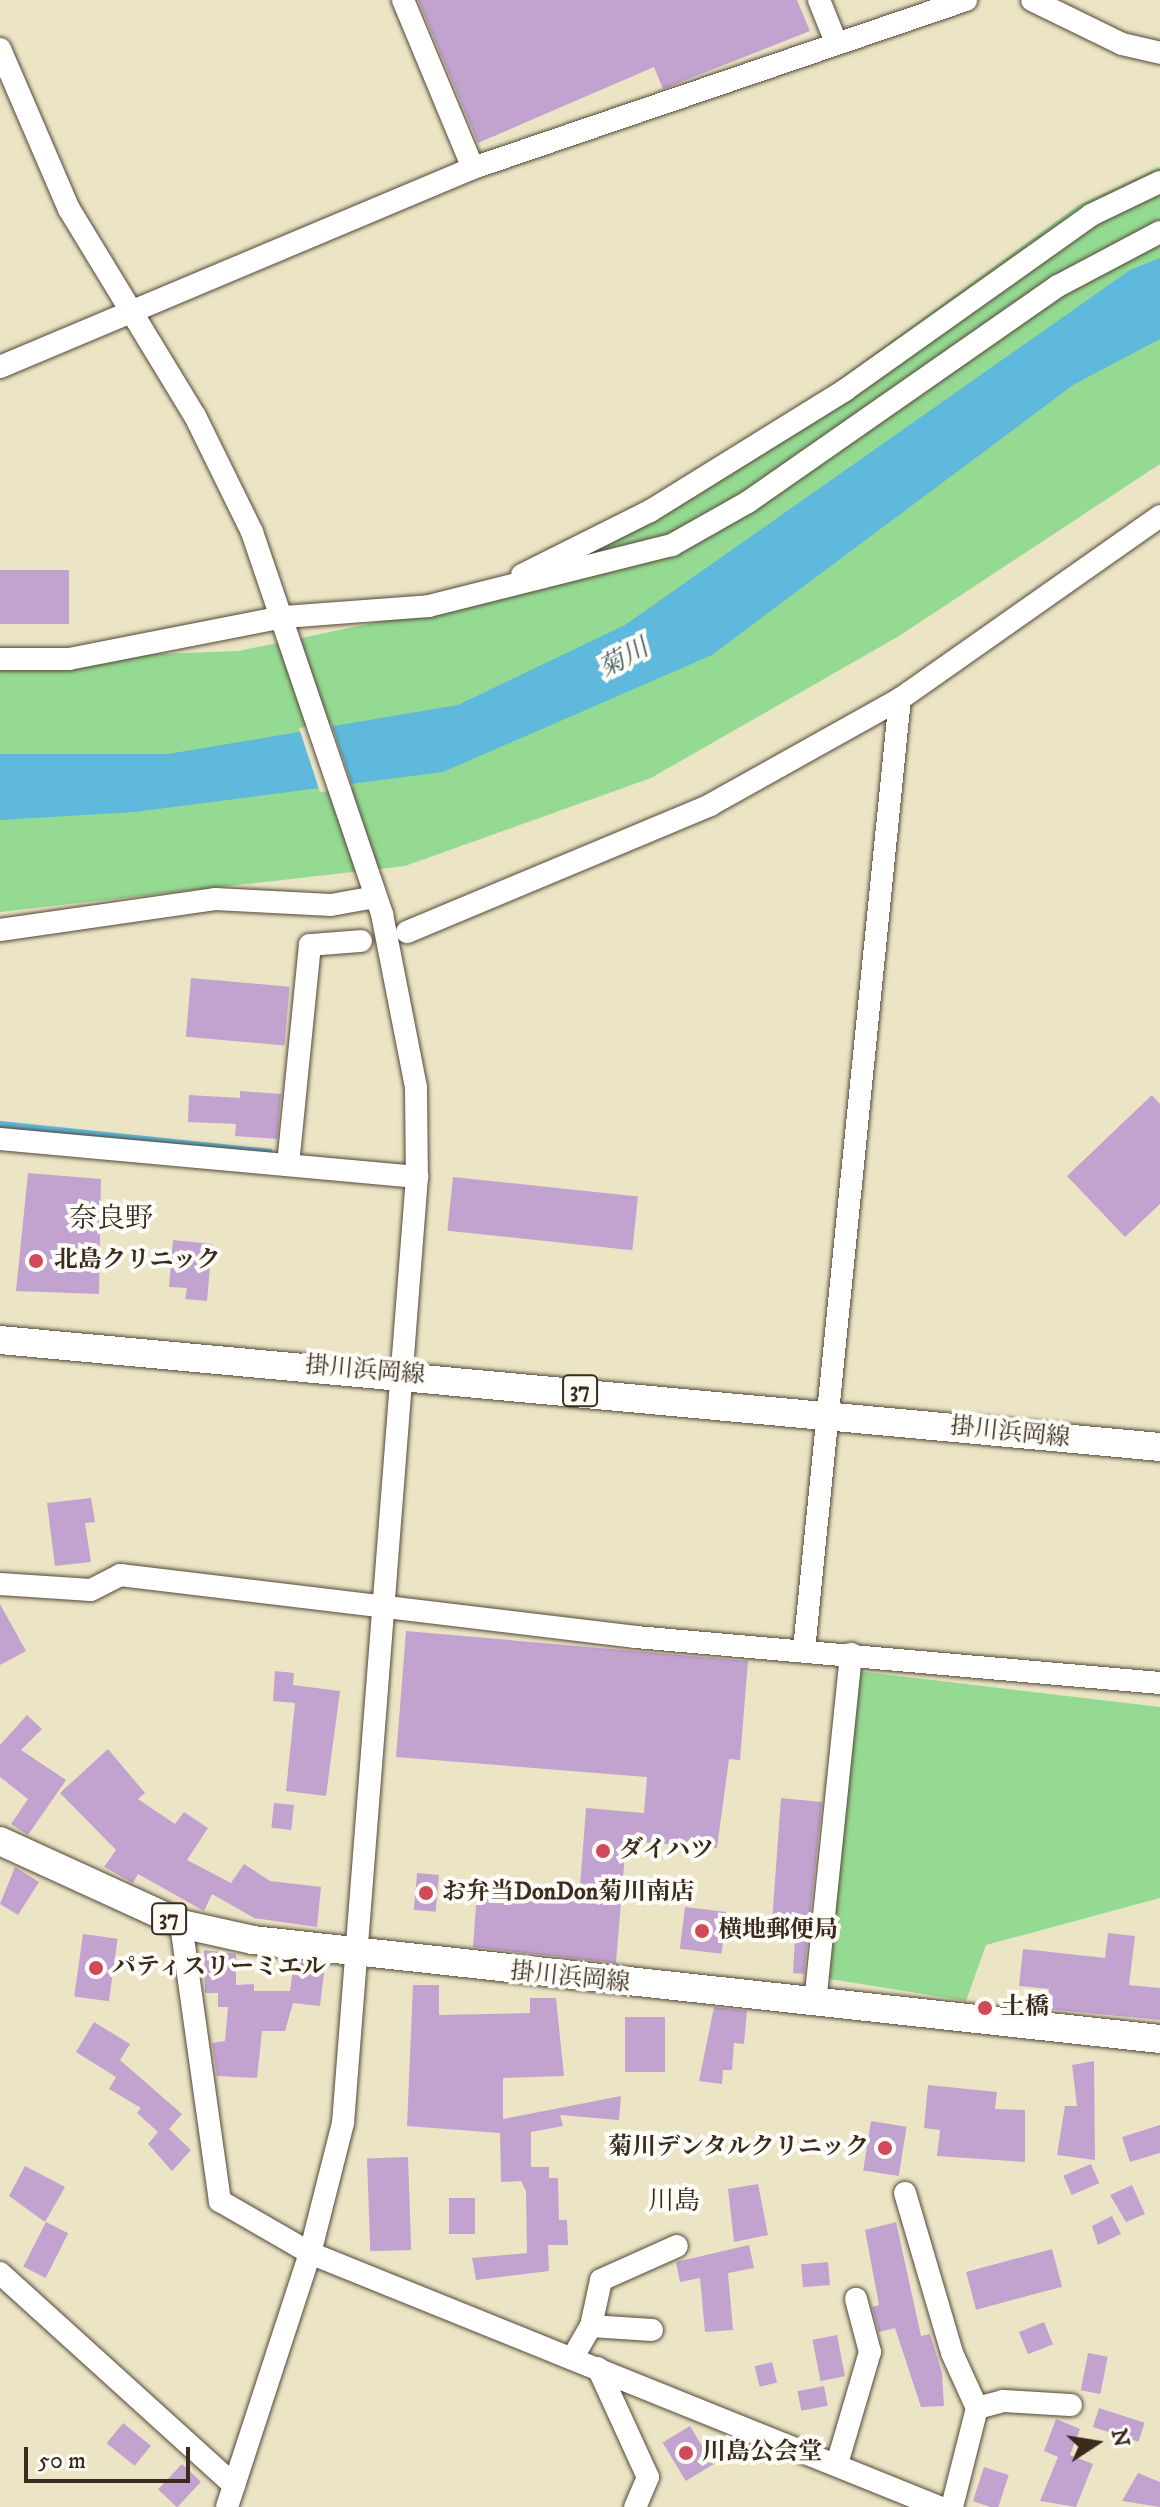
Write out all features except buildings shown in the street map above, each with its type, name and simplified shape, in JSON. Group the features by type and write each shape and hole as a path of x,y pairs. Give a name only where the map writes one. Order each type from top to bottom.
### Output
{"main road":[{"name":"掛川浜岡線","path":"0,1340 401,1374 1160,1447"},
{"name":"掛川浜岡線","path":"0,1841 181,1924 351,1955 1160,2039"}],"street":[{"path":"403,0 473,168"},
{"path":"819,0 835,40"},
{"path":"0,367 473,168 835,40 966,0"},
{"path":"1032,0 1122,44 1160,53"},
{"path":"0,49 69,209 126,313 195,416 285,622 373,892 407,1022 417,1177 351,1955 343,2123 310,2253 227,2507"},
{"path":"0,659 69,659 285,622 429,606 513,580 650,511 845,390 1091,215 1160,182"},
{"path":"513,580 551,578 672,545 748,502 1058,286 1160,232"},
{"path":"407,932 710,805 900,699 1160,516"},
{"path":"804,1650 900,699"},
{"path":"0,930 215,899 331,905 373,892"},
{"path":"288,1165 310,945 361,941"},
{"path":"0,1139 417,1177"},
{"path":"0,1584 91,1590 120,1575 380,1609 1160,1683"},
{"path":"815,2003 851,1654"},
{"path":"181,1924 220,2201 310,2253 939,2507"},
{"path":"905,2193 952,2353 977,2408 952,2507"},
{"path":"573,2357 591,2326 601,2280 677,2246"},
{"path":"0,2273 234,2485"},
{"path":"837,2464 870,2352 856,2299"},
{"path":"591,2326 652,2330"},
{"path":"598,2368 648,2477 635,2507"},
{"path":"977,2408 1003,2401 1071,2405"}],"green space":[{"path":"1160,167 1160,464 899,636 651,778 405,866 0,912 0,660 238,651 508,595 808,402 1079,205"},
{"path":"857,1671 1160,1707 1160,1898 986,1945 966,2001 824,1978"}],"water":[{"name":"菊川","path":"1160,258 1160,339 1073,385 712,655 443,772 135,812 0,820 0,754 168,754 458,705 625,625 1130,270"}],"pier":[{"path":"331,723 353,788 320,792 299,728"}],"waterway":[{"path":"0,1124 269,1152"}],"place":[{"name":"北島クリニック","path":"36,1261"},
{"name":"ダイハツ","path":"603,1851"},
{"name":"お弁当DonDon菊川南店","path":"426,1893"},
{"name":"横地郵便局","path":"702,1931"},
{"name":"パティスリーミエル","path":"96,1968"},
{"name":"土橋","path":"985,2008"},
{"name":"菊川デンタルクリニック","path":"885,2148"},
{"name":"川島公会堂","path":"686,2453"}],"district":[{"name":"奈良野","path":"111,1219"},
{"name":"川島","path":"674,2202"}]}
